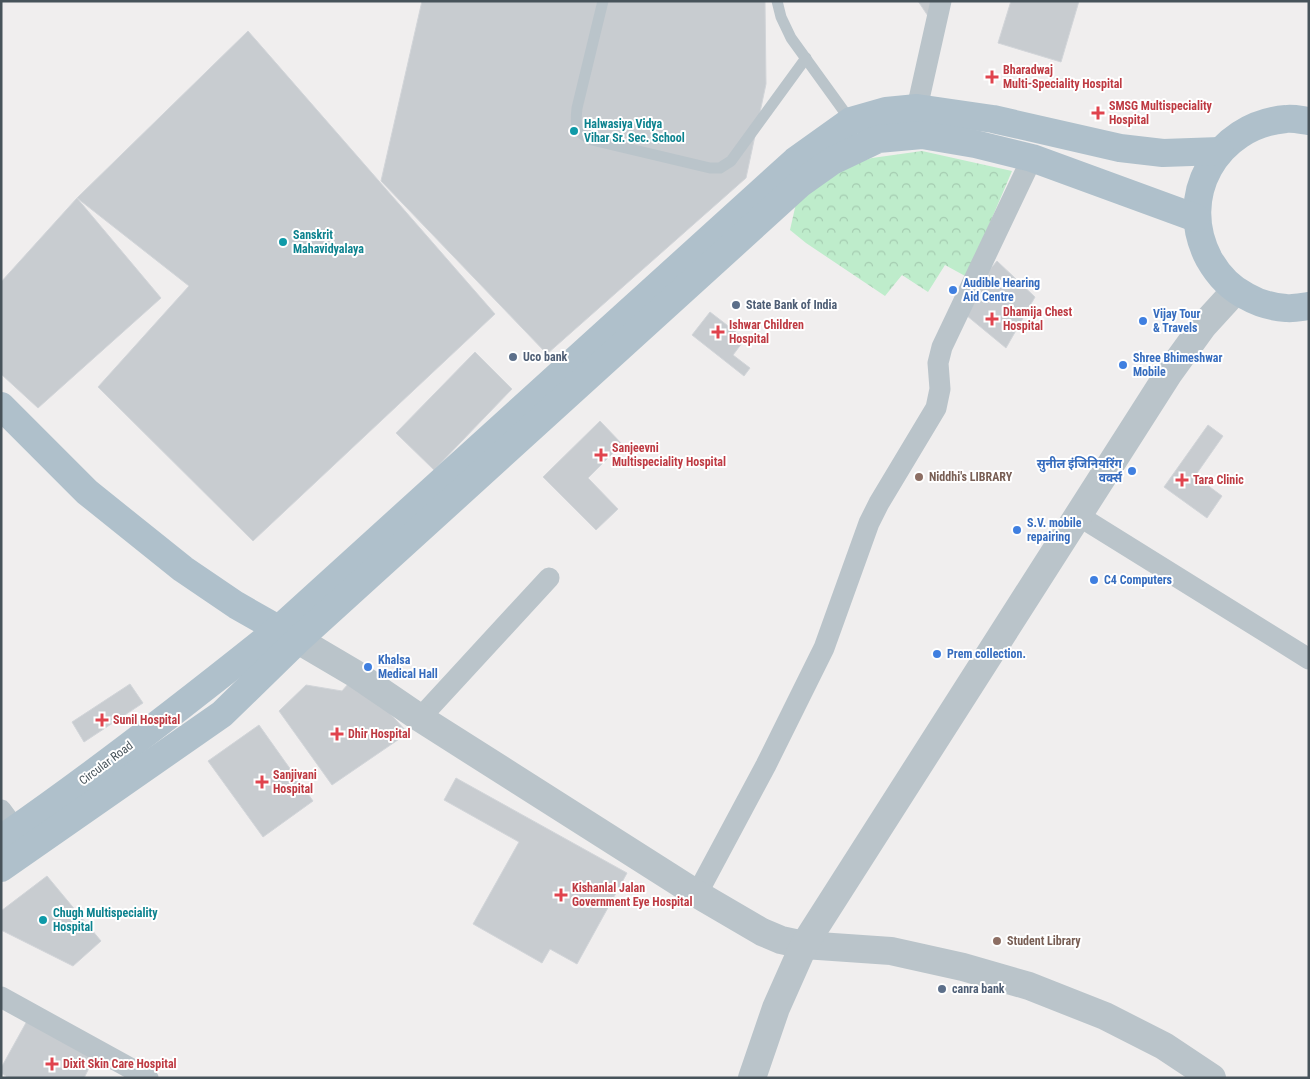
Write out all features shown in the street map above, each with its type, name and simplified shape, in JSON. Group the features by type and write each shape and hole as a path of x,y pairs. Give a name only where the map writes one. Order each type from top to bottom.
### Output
{"main road":[{"path":"1,868 222,714 289,634 795,161 851,121 886,111 917,108 993,119 1120,148 1163,153 1220,151"},
{"path":"1309,121 1287,119 1262,123 1239,134 1220,151 1206,172 1198,194 1196,218 1202,246 1215,271 1235,291 1260,303 1286,308 1309,306"},
{"path":"289,634 801,183 832,160 878,139 922,135 975,144 1032,158 1196,218"},
{"path":"1,406 87,492 183,570 236,605 289,634"},
{"name":"Circular Road","path":"6,826 201,691 289,634"}],"street":[{"path":"917,108 941,1"},
{"path":"696,894 766,765 824,648 879,503 936,408 940,389 938,363 942,347 1032,158"},
{"path":"752,1078 776,1008 804,945 1169,373 1203,326 1235,291"},
{"path":"1079,516 1309,659"},
{"path":"420,718 548,578"},
{"path":"289,634 354,673 420,718 696,894 762,932 781,940 804,945 891,951 963,967 1028,986 1105,1016 1164,1046 1212,1078"},
{"path":"1,997 148,1078"}],"lane":[{"path":"603,1 577,108 576,120 577,129 582,135 592,140 710,168 720,168 731,161 806,58"},
{"path":"778,1 781,18 785,27 851,121"}],"green space":[{"path":"922,151 1012,171 967,277 945,265 928,292 902,275 885,296 806,243 790,230 797,199 852,164 872,158"}],"building":[{"name":"Halwasiya Vidya Vihar Sr. Sec. School","path":"422,1 765,1 766,84 746,178 547,354 381,181"},
{"path":"918,1 934,1 928,16"},
{"path":"1011,1 1079,1 1061,62 998,43"},
{"name":"Sanskrit Mahavidyalaya","path":"248,31 495,314 253,541 98,387 189,286 77,198"},
{"path":"77,198 161,298 38,408 1,374 1,282"},
{"path":"997,261 1035,297 1006,348 966,315 982,279"},
{"path":"710,312 745,339 733,355 750,368 744,376 692,335"},
{"path":"475,352 512,389 434,470 396,433"},
{"path":"600,421 622,444 588,478 618,509 596,530 543,477"},
{"path":"1208,425 1223,436 1195,476 1222,496 1207,518 1164,487"},
{"path":"355,676 408,733 332,785 279,711 306,685 342,691"},
{"path":"130,684 143,703 84,742 72,722"},
{"path":"259,725 313,801 263,837 208,761"},
{"path":"456,778 627,873 577,964 550,949 542,963 473,924 519,842 444,800"},
{"name":"Chugh Multispeciality Hospital","path":"47,876 101,941 73,966 1,930 1,911"},
{"path":"27,1021 94,1058 84,1078 9,1078 1,1073 1,1068"}],"place":[{"name":"Bharadwaj Multi-Speciality Hospital","path":"992,77"},
{"name":"SMSG Multispeciality Hospital","path":"1098,113"},
{"name":"Halwasiya Vidya Vihar Sr. Sec. School","path":"574,131"},
{"name":"Sanskrit Mahavidyalaya","path":"283,242"},
{"name":"Audible Hearing Aid Centre","path":"953,290"},
{"name":"State Bank of India","path":"736,305"},
{"name":"Dhamija Chest Hospital","path":"992,319"},
{"name":"Vijay Tour & Travels","path":"1143,321"},
{"name":"Ishwar Children Hospital","path":"718,332"},
{"name":"Uco bank","path":"513,357"},
{"name":"Shree Bhimeshwar Mobile","path":"1123,365"},
{"name":"Sanjeevni Multispeciality Hospital","path":"601,455"},
{"name":"सुनील इंजिनियरिंग वर्क्स","path":"1132,471"},
{"name":"Niddhi's LIBRARY","path":"919,477"},
{"name":"Tara Clinic","path":"1182,480"},
{"name":"S.V. mobile repairing","path":"1017,530"},
{"name":"C4 Computers","path":"1094,580"},
{"name":"Prem collection.","path":"937,654"},
{"name":"Khalsa Medical Hall","path":"368,667"},
{"name":"Sunil Hospital","path":"102,720"},
{"name":"Dhir Hospital","path":"337,734"},
{"name":"Sanjivani Hospital","path":"262,782"},
{"name":"Kishanlal Jalan Government Eye Hospital","path":"561,895"},
{"name":"Chugh Multispeciality Hospital","path":"43,920"},
{"name":"Student Library","path":"997,941"},
{"name":"canra bank","path":"942,989"},
{"name":"Dixit Skin Care Hospital","path":"52,1064"}]}
